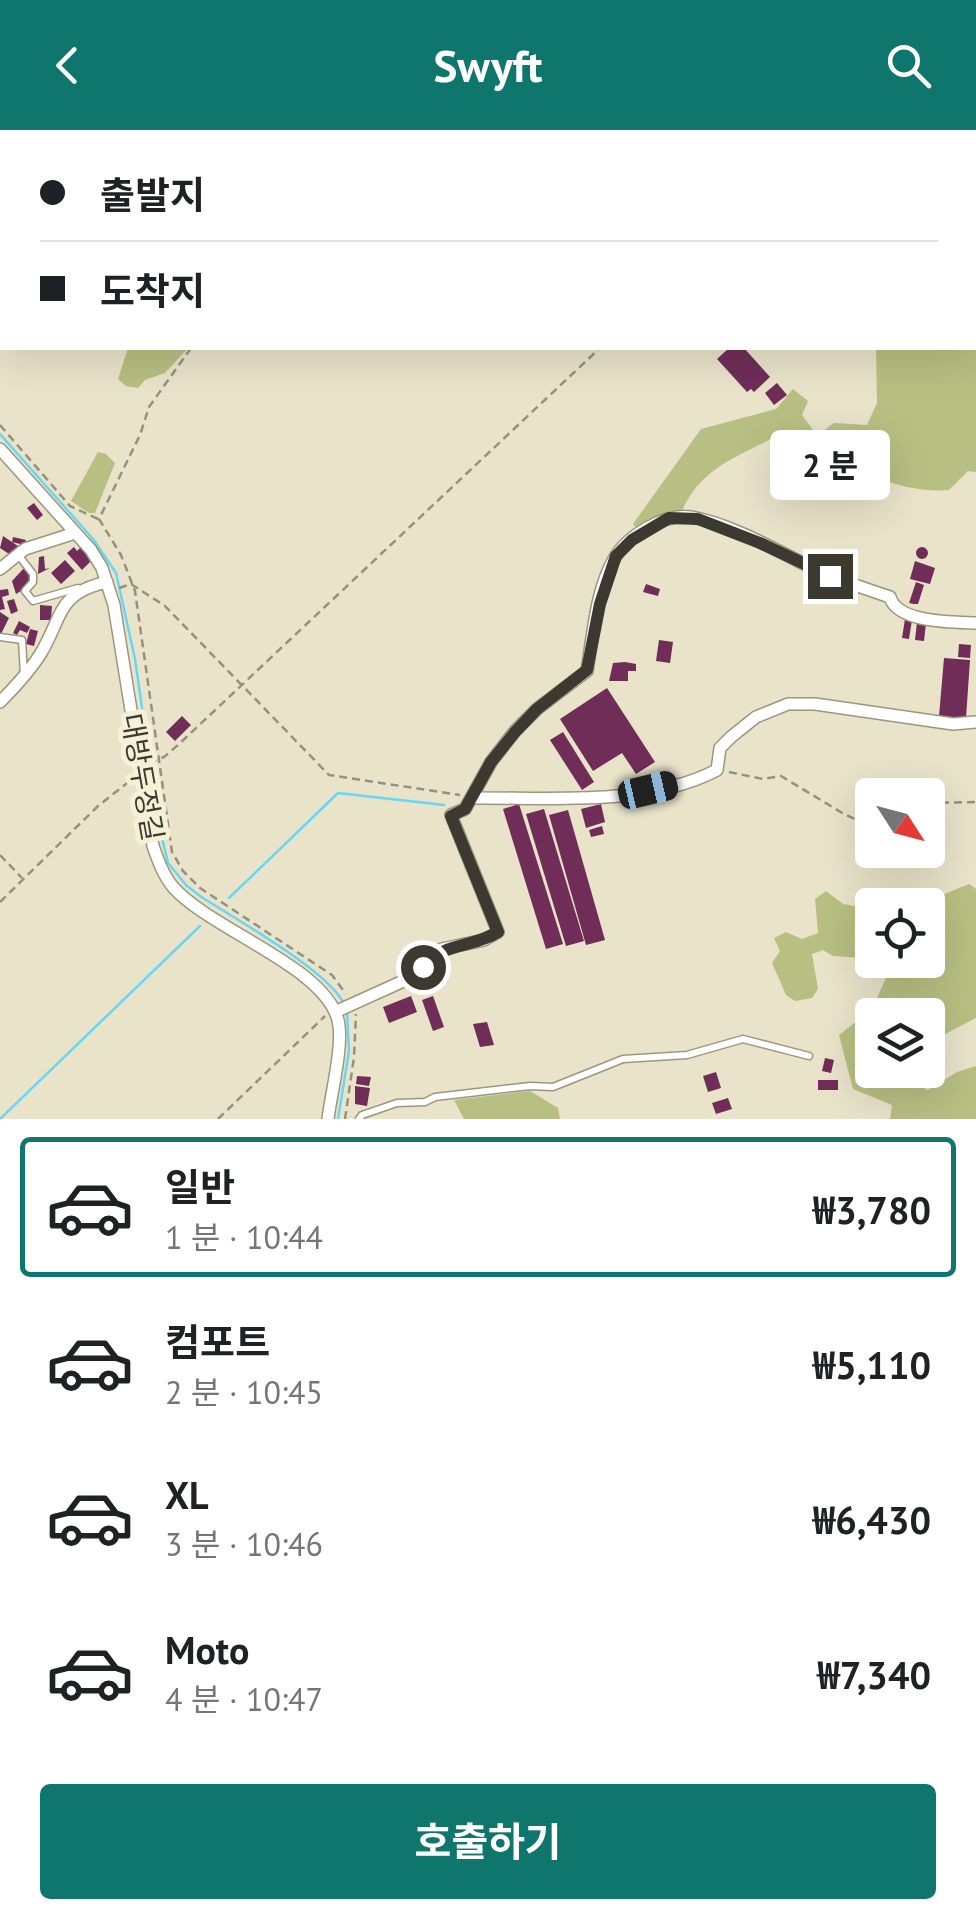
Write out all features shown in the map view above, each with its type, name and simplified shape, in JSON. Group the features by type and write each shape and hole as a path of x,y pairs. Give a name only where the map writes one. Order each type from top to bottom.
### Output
{"street":[{"name":"대방두정길","path":"0,448 91,550 108,582 154,846 170,883 345,1008"},
{"path":"328,1119 345,1008 410,978 442,949 484,940 498,932 451,819 454,812 465,809 491,762 515,732 537,709 587,670 600,604 616,556 632,540 669,518 692,518 890,597 900,612 934,620 976,623"},
{"path":"0,568 25,549 75,533"},
{"path":"0,702 42,651 56,619 84,587 108,582"},
{"path":"471,798 621,797 704,777 717,770 720,748 731,737 756,717 788,704 815,704 953,724 976,722"}],"lane":[{"path":"18,555 33,574 33,582 25,591 34,601 84,587"},
{"path":"0,638 22,640 24,675"},
{"path":"359,1119 398,1104 530,1086 553,1087 623,1059 687,1055 743,1038 808,1056"}],"path":[{"path":"99,520 140,435 149,407 191,350"},
{"path":"157,759 178,744 598,350"},
{"path":"0,425 70,506 99,520 121,554 128,585 135,592 172,852 183,871 200,888 332,975 345,1008 357,1016 345,1119"},
{"path":"128,585 165,606 333,778 471,798"},
{"path":"717,770 763,779 781,776 855,819"},
{"path":"0,902 113,792 142,775"},
{"path":"945,803 976,802"},
{"path":"0,856 23,879"},
{"path":"218,1119 316,1023 345,1008"}],"green space":[{"path":"127,350 186,350 165,373 145,380 138,388 126,386 118,379"},
{"path":"876,350 976,350 976,472 968,471 949,490 912,488 860,469 814,439 802,448 792,478 780,477 783,441 775,437 709,475 682,511 638,529 633,524 701,429 776,409 793,389 808,401 802,415 814,438 834,423 867,425 877,403"},
{"path":"98,452 115,463 95,513 89,513 71,501"},
{"path":"969,884 976,889 976,1018 945,1034 945,998 877,998 886,978 945,978 945,894"},
{"path":"826,891 843,904 855,906 855,957 833,956 823,950 812,954 818,989 812,998 795,1001 786,995 772,963 780,951 774,938 786,932 802,939 818,933 815,899"},
{"path":"855,1022 855,1088 945,1088 945,1079 976,1066 976,1119 890,1119 892,1105 853,1089 839,1035"},
{"path":"530,1091 558,1108 560,1119 464,1119 454,1100"}],"building":[{"path":"727,350 746,350 770,377 754,392 747,392 717,359"},
{"path":"777,383 787,395 774,405 765,393"},
{"path":"34,503 43,515 37,520 27,508"},
{"path":"3,536 18,546 12,556 0,548"},
{"path":"13,537 26,540 24,545 12,542"},
{"path":"74,547 77,551 81,547 89,557 90,562 82,570 67,553"},
{"path":"917,548 927,548 927,558 917,558"},
{"path":"44,556 45,569 50,568 38,574 39,557"},
{"path":"65,560 75,571 61,584 51,573"},
{"path":"915,561 935,568 930,584 910,579"},
{"path":"25,567 32,579 16,594 12,581"},
{"path":"916,582 924,585 918,604 909,603"},
{"path":"646,584 660,589 658,596 643,592"},
{"path":"8,589 9,595 2,597 5,609 0,610 0,590"},
{"path":"14,599 18,611 11,614 7,601"},
{"path":"40,605 52,606 51,620 40,620"},
{"path":"0,612 9,618 0,636"},
{"path":"905,619 912,620 909,639 902,638"},
{"path":"19,621 30,627 27,633 13,633"},
{"path":"917,622 926,623 924,641 915,640"},
{"path":"30,629 38,631 34,646 26,644"},
{"path":"659,640 673,642 670,663 656,661"},
{"path":"959,644 971,645 970,658 958,657"},
{"path":"944,658 970,660 966,718 939,716"},
{"path":"613,663 636,664 636,671 628,671 628,681 609,681"},
{"path":"607,688 655,762 636,774 622,753 593,771 560,719"},
{"path":"182,716 191,725 175,741 166,732"},
{"path":"563,732 594,782 582,790 550,740"},
{"path":"519,804 563,944 546,949 503,809"},
{"path":"601,804 605,822 586,828 581,809"},
{"path":"544,809 584,941 566,946 526,814"},
{"path":"568,810 605,940 586,945 549,815"},
{"path":"602,826 604,834 591,837 589,830"},
{"path":"411,996 417,1012 389,1023 383,1007"},
{"path":"433,996 444,1027 433,1031 422,1000"},
{"path":"487,1022 494,1045 480,1047 473,1024"},
{"path":"825,1058 834,1060 831,1073 822,1071"},
{"path":"716,1072 721,1088 708,1092 703,1076"},
{"path":"357,1076 371,1077 369,1086 356,1084"},
{"path":"818,1080 838,1080 838,1090 818,1090"},
{"path":"355,1086 370,1088 367,1106 355,1104"},
{"path":"728,1098 732,1109 716,1114 712,1103"}],"waterway":[{"path":"0,434 93,539 116,573 135,659 168,863 200,896 320,976 344,1004"},
{"path":"229,898 338,793 444,805"},
{"path":"0,1119 200,926"},
{"path":"338,1119 349,1051 347,1012"}],"route":[{"path":"423,967 442,949 484,940 498,932 451,816 465,809 491,762 515,732 537,709 587,670 606,580 622,548 669,518 692,518 760,543 830,576"}]}
